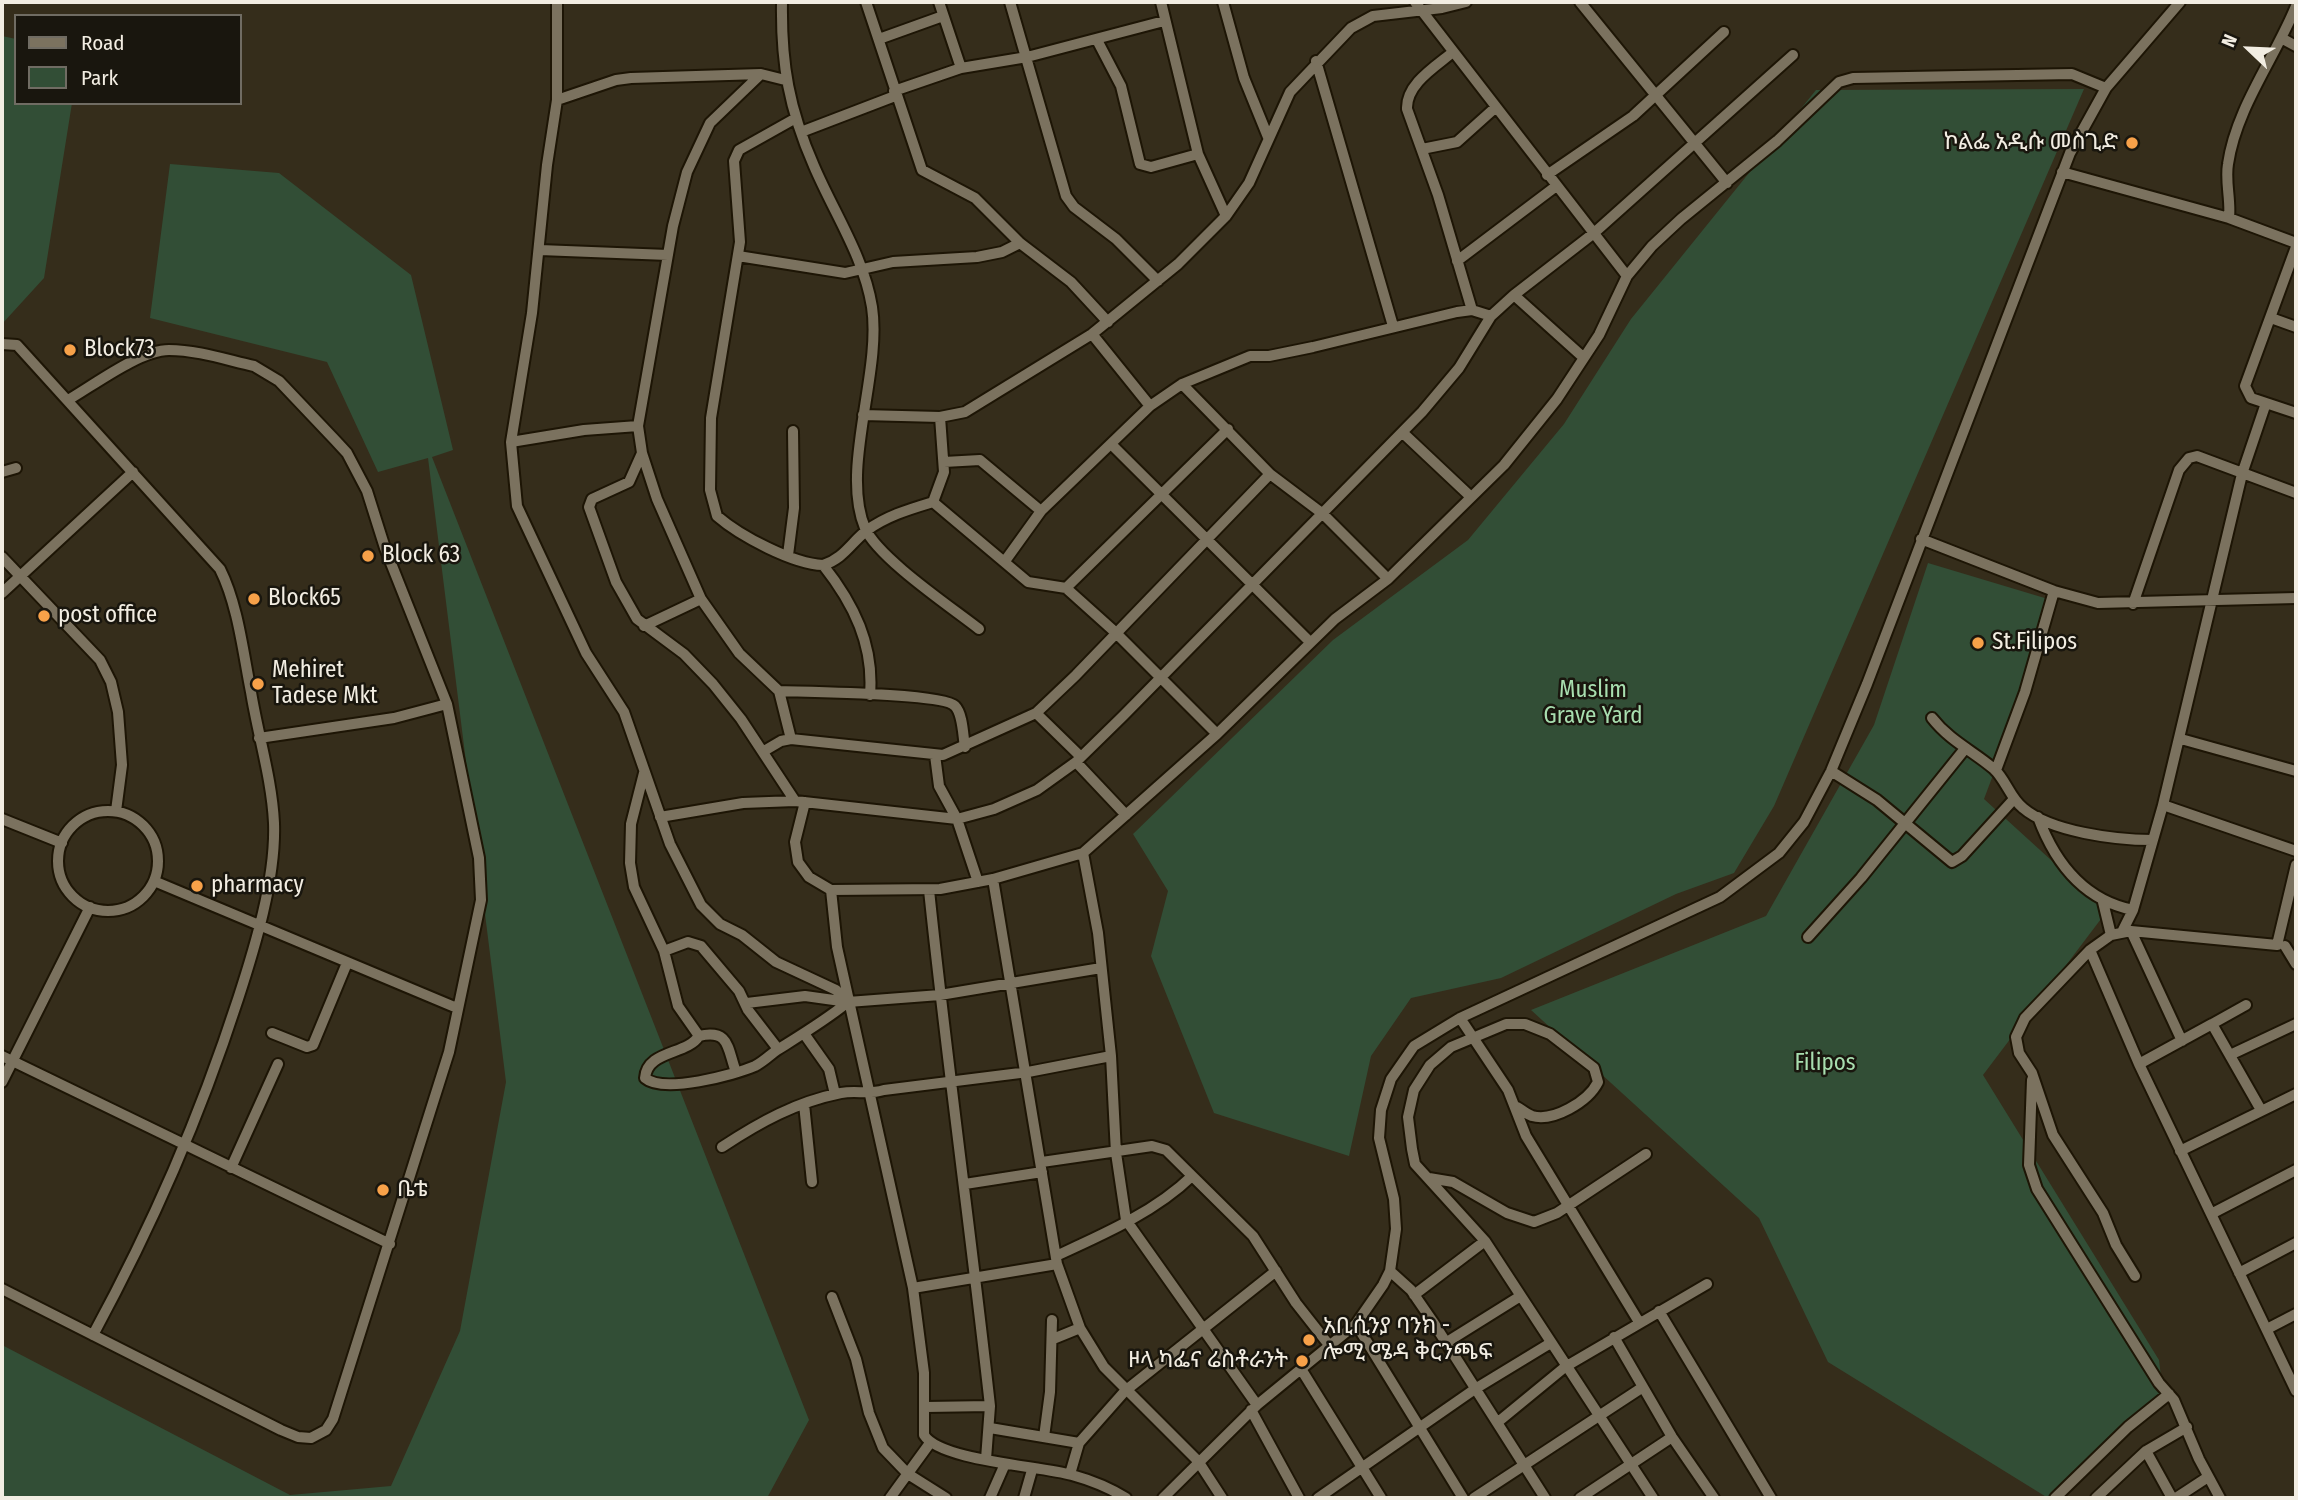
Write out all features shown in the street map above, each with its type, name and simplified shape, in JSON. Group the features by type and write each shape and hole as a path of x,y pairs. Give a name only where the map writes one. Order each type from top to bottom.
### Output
{"street":[{"path":"557,2 557,100 547,165 541,250 511,442 515,495 523,521 586,653 624,712 660,817 691,891 708,914 776,962 836,989 848,1002"},
{"path":"782,2 785,80 801,132 862,268 874,332 863,415 859,492 866,531 895,562 979,629"},
{"path":"866,2 922,170 975,198 1020,243 1071,282 1108,322"},
{"path":"939,2 961,68"},
{"path":"1010,2 1062,186 1070,202 1116,239 1158,281"},
{"path":"1161,2 1198,154 1226,216"},
{"path":"1223,2 1244,78 1268,138"},
{"path":"863,415 940,417 977,405 1092,334 1158,281 1226,216 1249,183 1290,92 1316,61 1351,28 1364,20 1418,5 1442,8 1466,2"},
{"path":"1580,2 1727,183"},
{"path":"1163,1498 1254,1408 1356,1324 1390,1271 1396,1215 1379,1138 1385,1095 1398,1067 1414,1046 1460,1018 1683,916 1737,887 1789,841 1804,822 1831,771 2025,277 2062,172 2086,120 2106,88 2180,2"},
{"path":"1418,5 1555,187 1627,276"},
{"path":"2229,218 2231,195 2227,172 2236,135 2248,103 2283,39 2296,6"},
{"path":"879,39 943,16"},
{"path":"801,132 961,68 1027,57 1164,21"},
{"path":"1547,175 1612,131 1656,96 1724,32"},
{"path":"2283,39 2296,46"},
{"path":"1097,40 1121,86 1140,164 1151,167 1198,154"},
{"path":"1453,52 1414,87 1408,97 1407,110 1422,149 1472,310"},
{"path":"660,817 743,803 800,801 957,819 1030,794 1079,759 1403,433 1460,368 1492,316 1514,295 1594,233 1793,55"},
{"path":"1316,61 1393,326"},
{"path":"557,100 616,80 761,74 785,80"},
{"path":"761,74 719,113 700,141 682,187 638,426 642,453 657,499 701,599 739,653 779,691 791,739"},
{"path":"642,453 629,482 592,499 589,507 616,582 644,626 665,638 696,665 800,801 796,853 803,870 831,890 929,890 993,879 1083,853 1217,734 1335,619 1388,579 1524,442 1584,358 1627,276 1674,225 1727,183 1846,79 2072,74 2106,88"},
{"path":"1422,149 1457,142 1496,107"},
{"path":"796,118 739,150 735,156 740,222 738,256 715,387 710,490 717,516 743,534 788,555 823,565 844,590 868,643 870,695"},
{"path":"2062,172 2229,218 2296,245 2245,386 2251,398 2296,413"},
{"path":"1457,261 1555,187"},
{"path":"738,256 835,272 893,262 978,257 1002,252 1020,243"},
{"path":"541,250 668,255"},
{"path":"1514,295 1584,358"},
{"path":"1005,562 1041,511 1150,406 1182,384 1241,358 1313,347 1393,326 1472,310 1492,316"},
{"path":"2271,318 2296,327"},
{"path":"1092,334 1150,406"},
{"path":"2,344 17,345 213,559 227,582 274,822 270,865 259,927 228,1029 185,1147 130,1266 93,1335"},
{"path":"2,1289 281,1430 299,1437 311,1438 326,1430 333,1419 390,1244 449,1052 482,887 479,858 447,704 361,478 347,453 279,381 254,366 167,350 143,357 68,400"},
{"path":"1182,384 1270,474 1323,514 1388,579"},
{"path":"2135,1276 2116,1245 2103,1213 2053,1135 2032,1073 2019,1053 2016,1032 2025,1018 2090,950 2121,932 2133,909 2180,739 2210,601 2242,474 2266,403"},
{"path":"823,565 841,557 866,531 892,515 933,502 942,481 944,462 940,417"},
{"path":"511,442 584,430 638,426"},
{"path":"1066,588 1228,429"},
{"path":"788,555 794,508 793,431"},
{"path":"1403,433 1471,497"},
{"path":"1112,445 1310,642"},
{"path":"2133,604 2185,461 2197,456 2296,493"},
{"path":"944,462 980,460 1041,511"},
{"path":"2,472 16,468"},
{"path":"2,593 133,472"},
{"path":"764,751 781,741 791,739 935,755 951,754 1035,713 1270,474"},
{"path":"933,502 1028,582 1066,588 1115,632 1217,734"},
{"path":"1921,539 2054,591 2098,603 2296,598"},
{"path":"2,556 100,660 111,682 118,712 122,765 116,811"},
{"path":"1996,770 2025,692 2054,591"},
{"path":"644,626 701,599"},
{"path":"779,691 950,702 959,711 965,747"},
{"path":"259,738 394,718 447,704"},
{"path":"1035,713 1079,759 1126,815"},
{"path":"1932,718 1943,733 1996,770 2014,799 2038,817 2113,838 2152,840"},
{"path":"2180,739 2296,771"},
{"path":"1808,937 1861,878 1964,750"},
{"path":"935,755 939,786 957,819 978,882"},
{"path":"1831,771 1905,822 1942,857 1952,862 1970,848 2014,799"},
{"path":"644,773 631,824 630,863 634,887 664,951 678,1006 699,1036"},
{"path":"2163,805 2296,851"},
{"path":"99,811 116,811 140,821 153,837 158,862 154,881 143,897 129,907 111,911 90,907 74,899 61,880 58,865 64,836 82,817 99,811"},
{"path":"2038,817 2054,855 2065,870 2103,902 2182,1041"},
{"path":"2,819 62,843"},
{"path":"1083,853 1101,968 1111,1056 1116,1153 1126,1220 1254,1408 1299,1498"},
{"path":"2296,866 2286,946 2296,964"},
{"path":"993,879 1028,1072 1056,1260 1080,1328 1104,1367 1125,1391 1198,1461 1222,1498"},
{"path":"154,881 457,1008"},
{"path":"831,890 837,947 848,1002 912,1288 926,1407 923,1428 930,1443 1031,1470 1070,1474 1126,1498"},
{"path":"929,890 949,1082 965,1184 989,1406 990,1428 986,1459"},
{"path":"2103,902 2133,909"},
{"path":"2,1082 7,1059 90,907"},
{"path":"2121,932 2286,946"},
{"path":"664,951 688,942 697,943 740,991 748,1010 778,1049"},
{"path":"2090,950 2139,1064 2296,1390"},
{"path":"272,1033 307,1047 313,1045 346,963"},
{"path":"747,1003 805,996 848,1002 940,995 1101,968"},
{"path":"736,1072 721,1035 699,1036 694,1042 652,1063 647,1068 645,1078 653,1083 682,1085 736,1072 756,1065 778,1049 805,1035 848,1002"},
{"path":"2139,1064 2246,1005"},
{"path":"1460,1018 1517,1107 1526,1136 1639,1322"},
{"path":"1517,1107 1530,1115 1551,1117 1595,1088 1598,1082 1594,1068 1550,1034 1525,1024 1506,1024 1451,1047 1430,1065 1414,1090 1408,1117 1414,1159 1485,1241 1549,1344 1653,1498"},
{"path":"2211,1024 2261,1110"},
{"path":"2230,1055 2296,1024"},
{"path":"805,1035 829,1069 835,1094"},
{"path":"722,1147 769,1116 835,1094 852,1091 869,1095 1028,1072 1111,1056"},
{"path":"7,1059 390,1244"},
{"path":"231,1168 278,1064"},
{"path":"2032,1073 2029,1165 2037,1189 2169,1394 2220,1498"},
{"path":"2180,1151 2296,1094"},
{"path":"804,1104 812,1182"},
{"path":"965,1184 1116,1153 1162,1147 1253,1236 1329,1345"},
{"path":"1429,1178 1453,1182 1496,1208 1528,1222 1541,1222 1646,1154"},
{"path":"2211,1214 2296,1170"},
{"path":"912,1288 1056,1260 1162,1201 1192,1176"},
{"path":"1414,1295 1485,1241"},
{"path":"2239,1273 2296,1243"},
{"path":"1070,1474 1079,1443 1125,1391 1276,1271"},
{"path":"1390,1271 1414,1295 1447,1342 1545,1498"},
{"path":"1498,1422 1565,1367 1707,1284"},
{"path":"832,1297 856,1359 869,1413 883,1448 908,1474 946,1498"},
{"path":"1447,1342 1519,1297"},
{"path":"1658,1311 1771,1498"},
{"path":"2267,1329 2296,1314"},
{"path":"1044,1437 1054,1339 1052,1320"},
{"path":"1356,1324 1463,1498"},
{"path":"1054,1339 1080,1328"},
{"path":"1614,1337 1672,1437 1714,1498"},
{"path":"1318,1498 1420,1430 1475,1389 1549,1344"},
{"path":"1301,1369 1381,1498"},
{"path":"1474,1498 1643,1387"},
{"path":"2055,1498 2128,1427 2169,1394"},
{"path":"926,1407 989,1406"},
{"path":"2096,1498 2146,1451 2187,1427"},
{"path":"990,1428 1079,1443"},
{"path":"1580,1498 1672,1437"},
{"path":"890,1498 930,1443"},
{"path":"2146,1451 2174,1498 2208,1477"},
{"path":"990,1498 1005,1464"},
{"path":"1024,1498 1031,1470"}],"green space":[{"path":"2,36 14,39 14,105 72,105 44,278 2,324"},
{"name":"Muslim Grave Yard","path":"2084,89 1774,806 1734,873 1676,894 1501,978 1411,998 1371,1056 1349,1156 1214,1113 1151,956 1168,891 1133,834 1333,640 1468,540 1564,424 1631,319 1816,90"},
{"path":"170,164 279,173 411,275 453,450 432,457 809,1420 767,1498 2,1498 2,1345 290,1495 391,1486 460,1331 506,1082 428,458 378,472 327,362 150,318"},
{"name":"Filipos","path":"1928,563 2058,602 1984,799 2107,911 1983,1075 2159,1360 2164,1401 2056,1498 2048,1498 1828,1362 1759,1218 1531,1010 1766,916 1874,725"}],"place":[{"name":"ኮልፌ አዲሱ መስጊድ","path":"2132,143"},
{"name":"Block73","path":"70,350"},
{"name":"Block 63","path":"368,556"},
{"name":"Block65","path":"254,599"},
{"name":"post office","path":"44,616"},
{"name":"St.Filipos","path":"1978,643"},
{"name":"Mehiret Tadese Mkt","path":"258,684"},
{"name":"pharmacy","path":"197,886"},
{"name":"ቤቴ","path":"383,1190"},
{"name":"አቢሲንያ ባንክ - ሎሚ ሜዳ ቅርንጫፍ","path":"1309,1340"},
{"name":"ዞላ ካፌና ሬስቶራንት","path":"1302,1361"}]}
